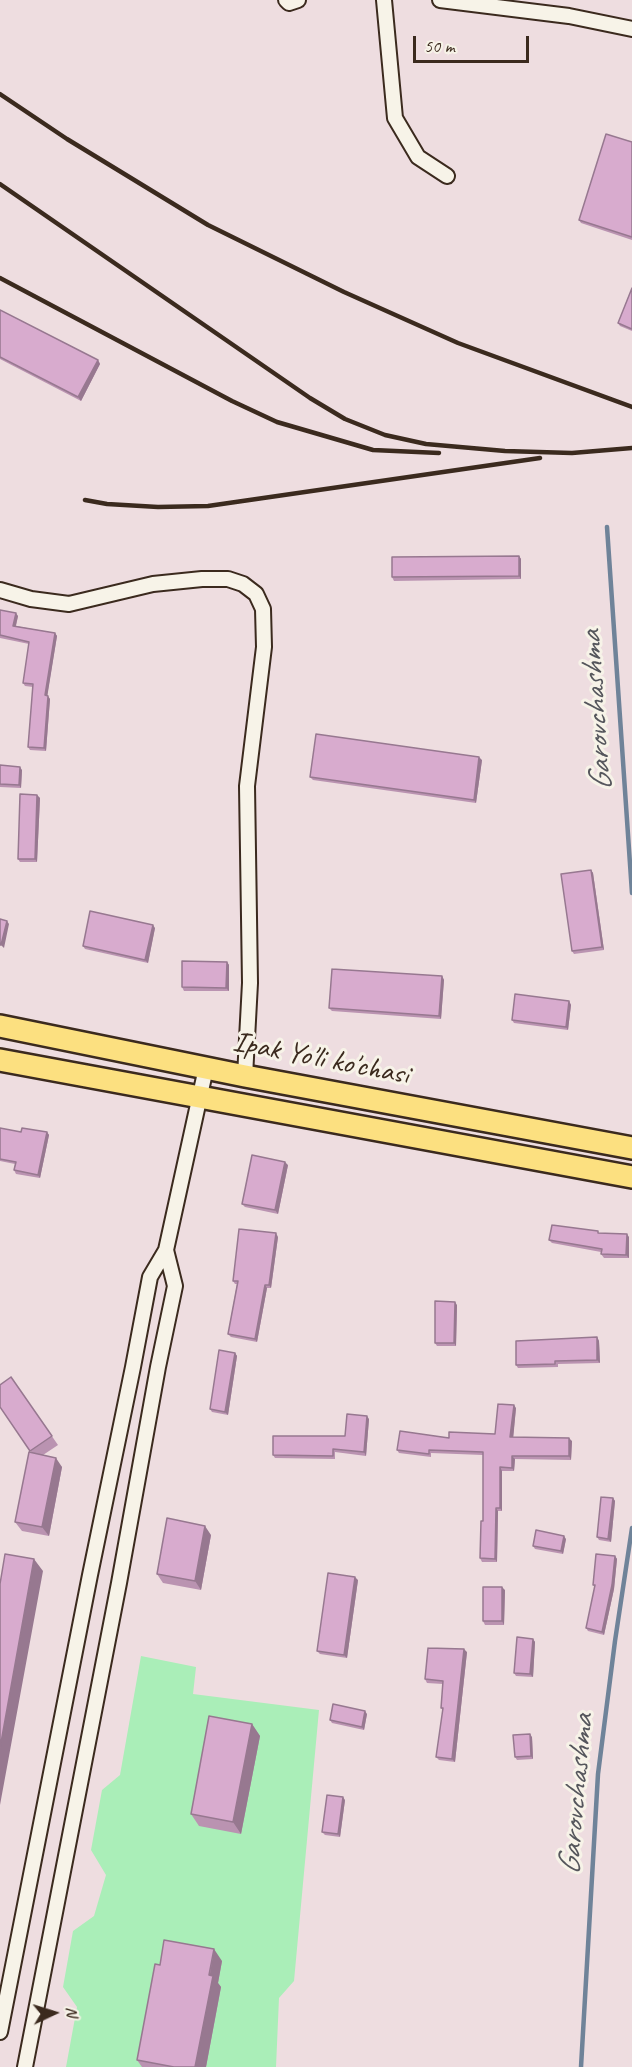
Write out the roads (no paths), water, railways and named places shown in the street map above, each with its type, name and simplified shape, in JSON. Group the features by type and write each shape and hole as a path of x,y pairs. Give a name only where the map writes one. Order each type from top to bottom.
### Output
{"main road":[{"name":"Ipak Yo'li ko'chasi","path":"0,1026 245,1076 632,1148"},
{"name":"Ipak Yo'li ko'chasi","path":"0,1060 632,1177"}],"street":[{"path":"286,0 289,3 298,0"},
{"path":"384,0 395,118 418,157 447,176"},
{"path":"440,0 569,16 632,29"},
{"path":"0,590 57,604 153,584 228,579 243,584 256,594 262,609 264,647 247,786 250,983 245,1076"},
{"path":"0,2032 150,1277 166,1250 206,1068"},
{"path":"25,2067 120,1583 158,1367 175,1286 166,1250"}],"waterway":[{"name":"Garovchashma","path":"607,527 632,893"},
{"name":"Garovchashma","path":"581,2067 598,1774 632,1528"}],"railway":[{"path":"0,94 67,139 208,225 344,292 458,343 632,407"},
{"path":"0,184 310,398 345,419 385,435 426,444 505,451 572,453 632,448"},
{"path":"0,278 232,401 277,422 373,450 439,453"},
{"path":"85,500 107,504 158,507 208,506 540,458"}]}
